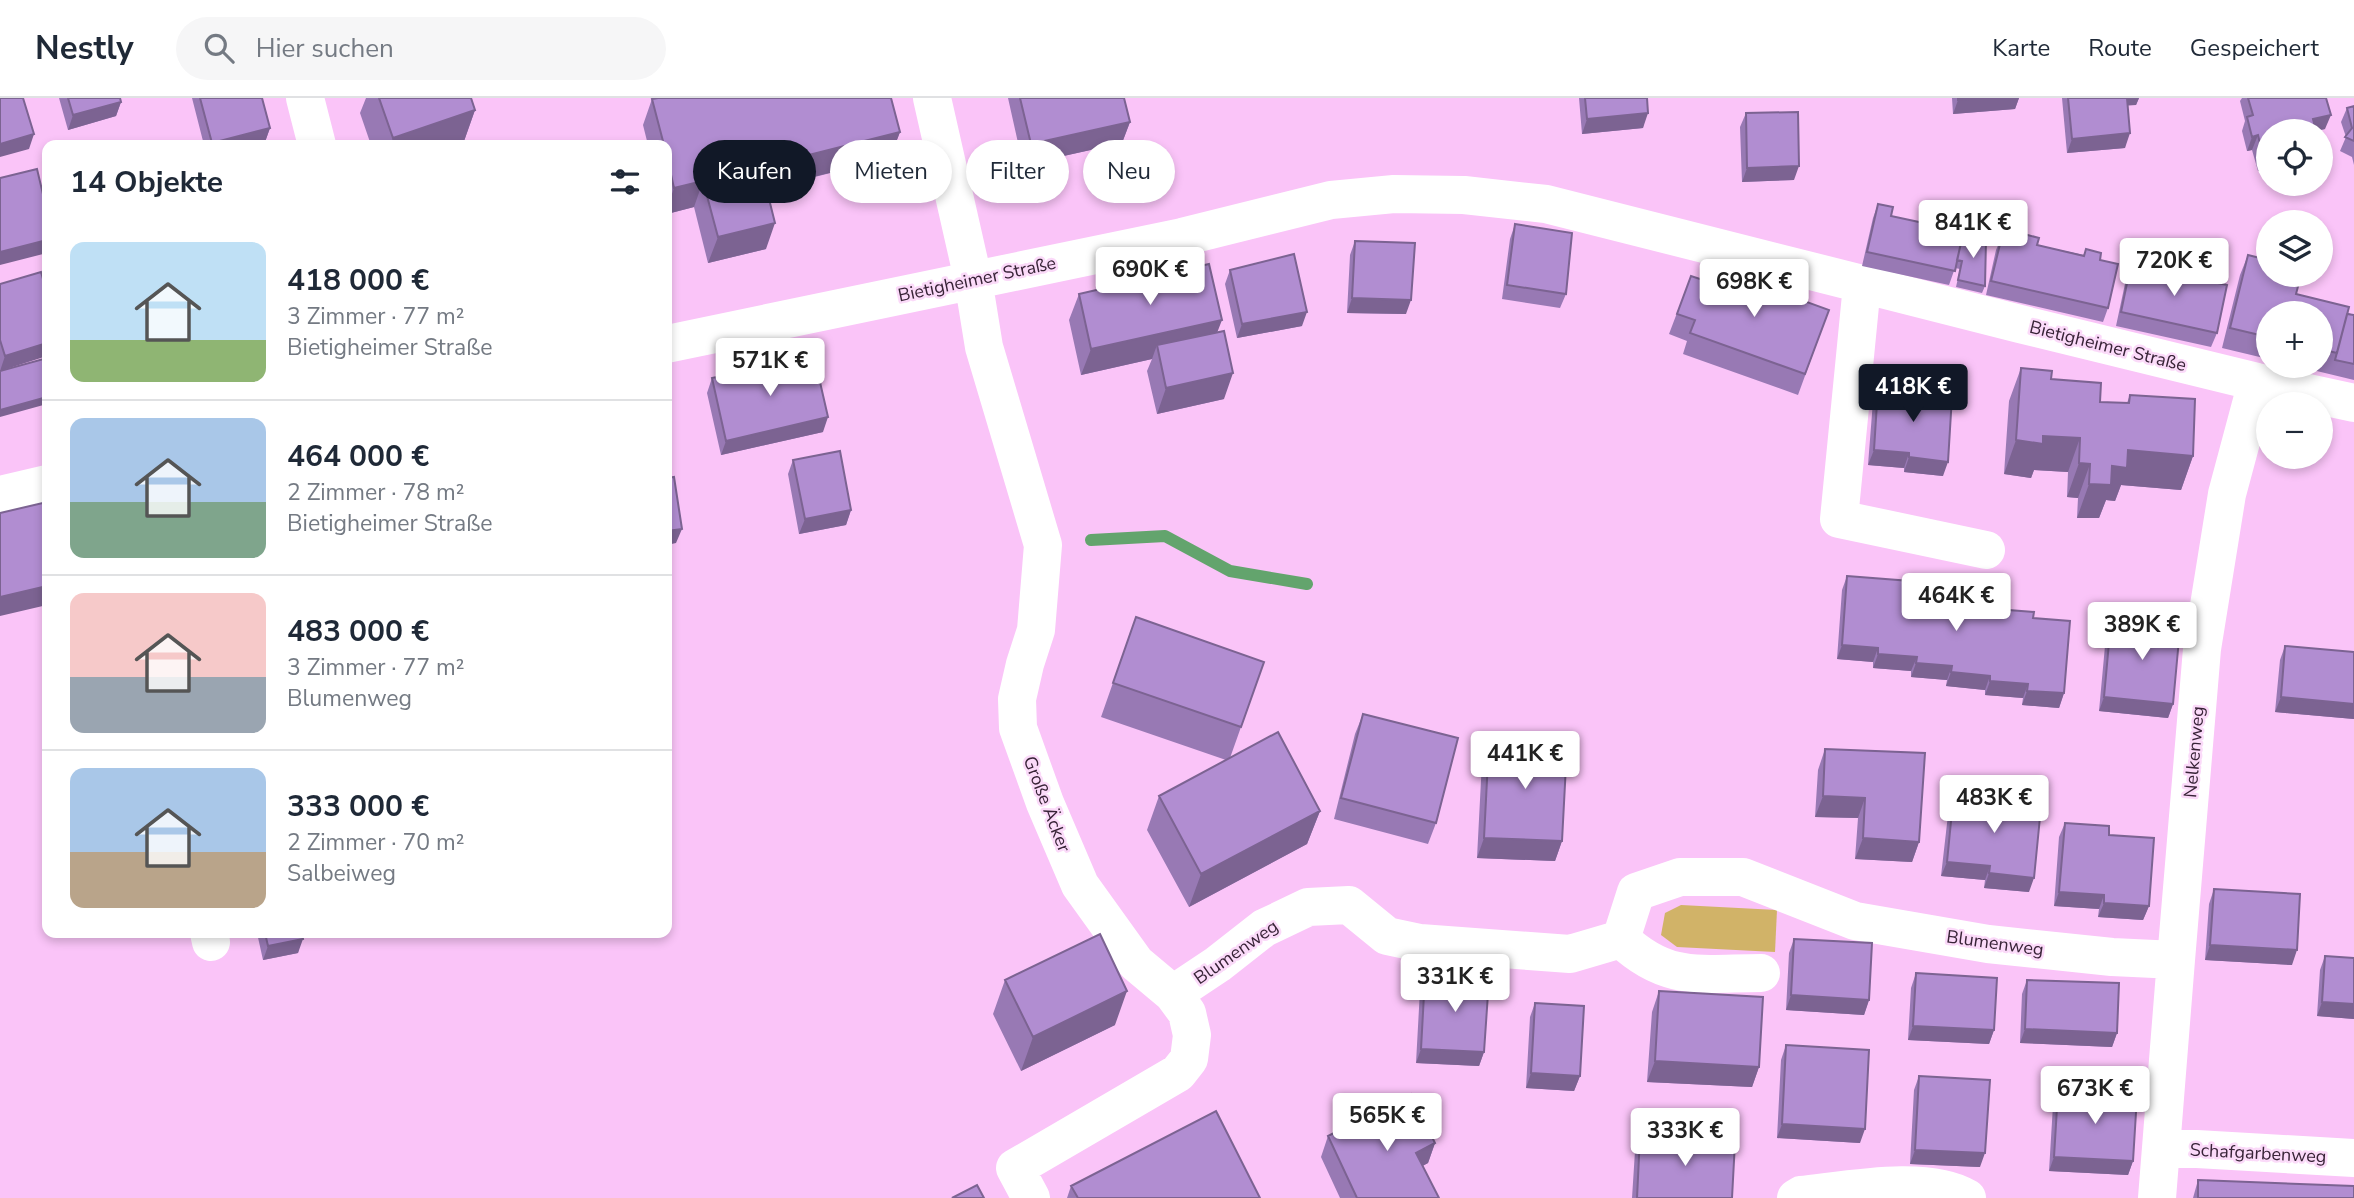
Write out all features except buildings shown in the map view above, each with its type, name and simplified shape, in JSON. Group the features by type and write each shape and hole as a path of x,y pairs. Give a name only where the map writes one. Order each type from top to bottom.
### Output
{"street":[{"path":"304,98 316,140"},
{"name":"Große Äcker","path":"932,98 973,279 984,347 1043,545 1036,630 1017,699 1018,728 1045,803 1080,885 1136,963 1173,994 1187,1013 1192,1035 1189,1059 1178,1073 1015,1168 1031,1198"},
{"name":"Bietigheimer Straße","path":"672,343 1182,237 1331,200 1394,194 1464,195 1546,204 1862,285 2354,403"},
{"path":"1862,285 1839,519 1986,550"},
{"name":"Nelkenweg","path":"2176,960 2202,649 2227,494 2258,382"},
{"path":"0,495 42,485"},
{"name":"Blumenweg","path":"1173,994 1265,928 1308,907 1349,905 1387,936 1420,943 1570,954 1621,939 1636,892 1680,877 1743,877 1855,921 1987,944 2112,957 2176,960"},
{"path":"1621,939 1654,965 1680,973 1761,973"},
{"path":"2157,1198 2176,960"},
{"name":"Schafgarbenweg","path":"2162,1147 2354,1158"},
{"path":"1796,1198 1801,1195 1869,1187 1934,1185 1967,1198"}],"shaded area":[{"path":"1681,905 1777,910 1775,952 1677,947 1661,935 1665,913"}],"waterway":[{"path":"1091,540 1165,536 1230,571 1307,584"}]}
